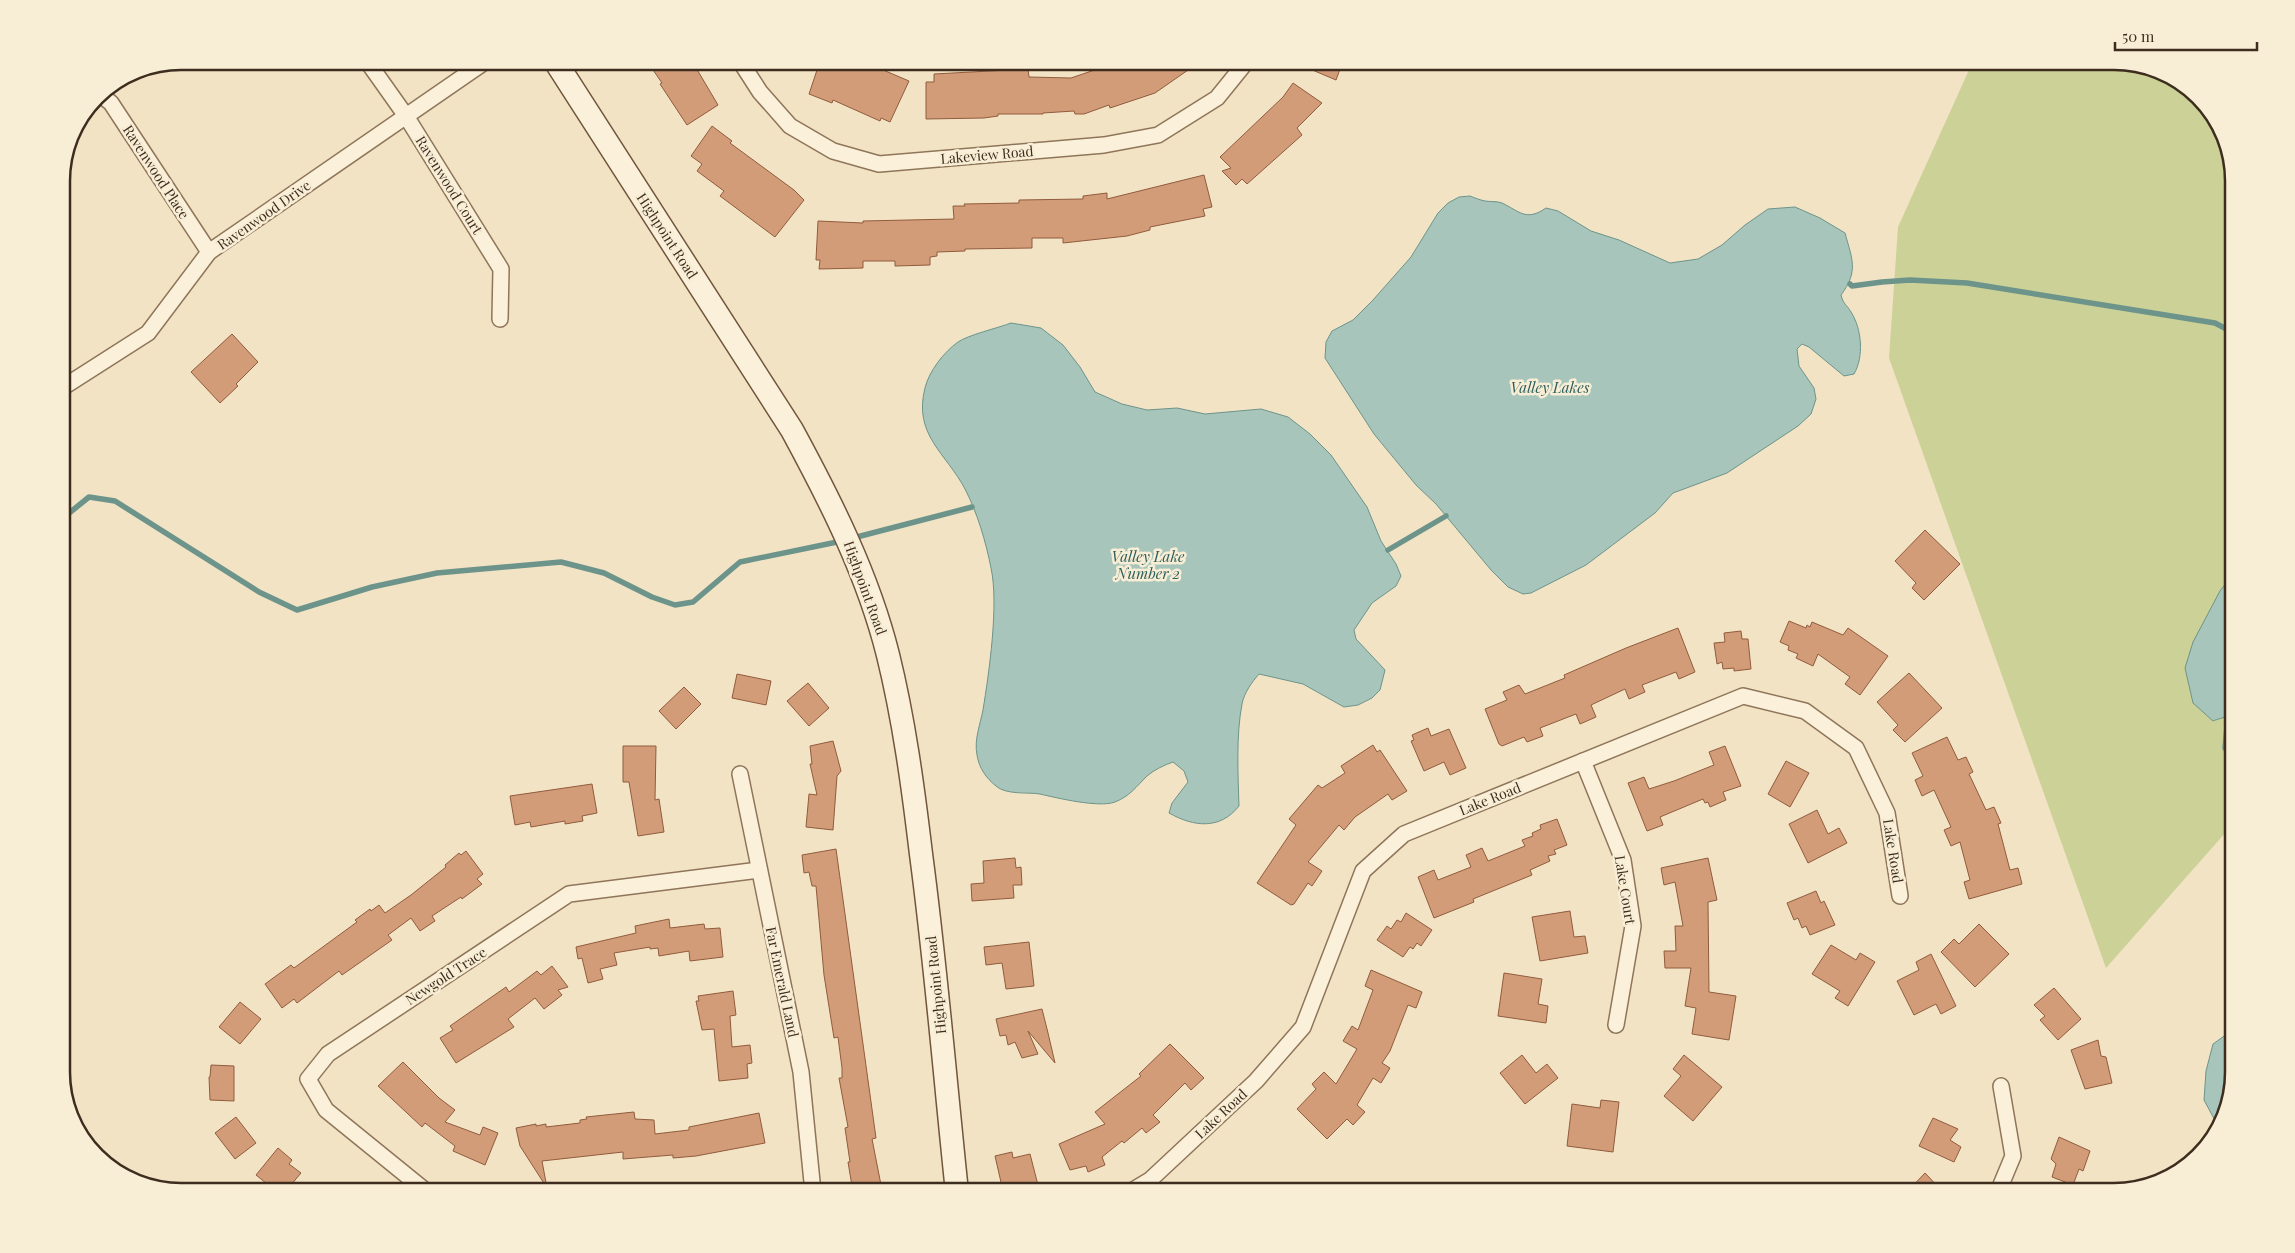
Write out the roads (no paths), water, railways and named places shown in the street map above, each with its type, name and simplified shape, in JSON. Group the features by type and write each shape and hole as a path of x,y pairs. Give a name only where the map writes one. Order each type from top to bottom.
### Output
{"street":[{"name":"Ravenwood Court","path":"373,70 406,116 501,269 500,319"},
{"name":"Ravenwood Drive","path":"70,383 148,333 209,252 473,70"},
{"name":"Highpoint Road","path":"561,70 792,430 826,493 859,566 888,653 907,744 928,906 956,1183"},
{"name":"Lakeview Road","path":"746,70 760,92 790,126 832,151 878,164 1104,145 1158,135 1217,98 1240,70"},
{"name":"Ravenwood Place","path":"107,99 111,103 209,252"},
{"name":"Lake Road","path":"1145,1183 1256,1082 1303,1027 1363,871 1404,834 1743,696 1805,711 1856,748 1887,813 1900,896"},
{"name":"Lake Court","path":"1583,761 1623,860 1633,926 1616,1025"},
{"name":"Far Emerald Land","path":"740,774 801,1072 809,1183"},
{"name":"Newgold Trace","path":"416,1183 326,1110 308,1079 328,1054 570,894 759,870"},
{"path":"2001,1086 2013,1156 2002,1183"}],"water":[{"name":"Valley Lakes","path":"1470,196 1485,201 1502,203 1528,215 1546,208 1558,211 1591,231 1619,240 1670,263 1698,259 1722,245 1745,225 1768,209 1795,207 1820,218 1845,233 1852,258 1850,279 1841,295 1858,326 1860,351 1854,374 1844,376 1809,347 1802,344 1797,349 1799,366 1814,388 1816,399 1811,414 1798,426 1727,473 1673,493 1655,513 1586,565 1531,593 1523,594 1508,587 1491,570 1436,504 1416,485 1374,434 1325,358 1326,342 1332,331 1353,320 1373,300 1411,257 1438,213 1448,203 1459,197"},
{"name":"Valley Lake Number 2","path":"1011,323 1041,328 1063,345 1080,367 1095,392 1122,404 1147,410 1177,408 1205,414 1261,409 1288,417 1310,434 1331,455 1367,507 1381,541 1396,564 1401,576 1396,586 1372,603 1354,630 1356,639 1385,670 1380,690 1372,698 1358,705 1344,707 1303,684 1259,674 1245,696 1240,716 1238,755 1239,806 1224,819 1206,824 1188,821 1169,813 1172,803 1188,782 1184,771 1173,762 1147,776 1125,797 1108,804 1078,802 1040,794 1005,791 989,780 979,764 976,749 977,738 988,677 994,619 991,568 984,538 973,507 965,489 933,443 927,431 922,404 927,382 942,356 958,342"},
{"path":"2225,585 2225,717 2213,721 2193,703 2185,668 2193,642"},
{"path":"2225,1035 2224,1086 2214,1120 2204,1100 2206,1071 2213,1044"}],"waterway":[{"path":"1850,284 1852,286 1910,280 1967,283 2215,323 2225,328"},
{"path":"70,512 89,497 115,501 259,592 297,610 372,587 437,573 561,562 604,573 652,597 675,605 693,602 740,562 842,541"},
{"path":"853,538 972,507"},
{"path":"1388,550 1446,516"}]}
